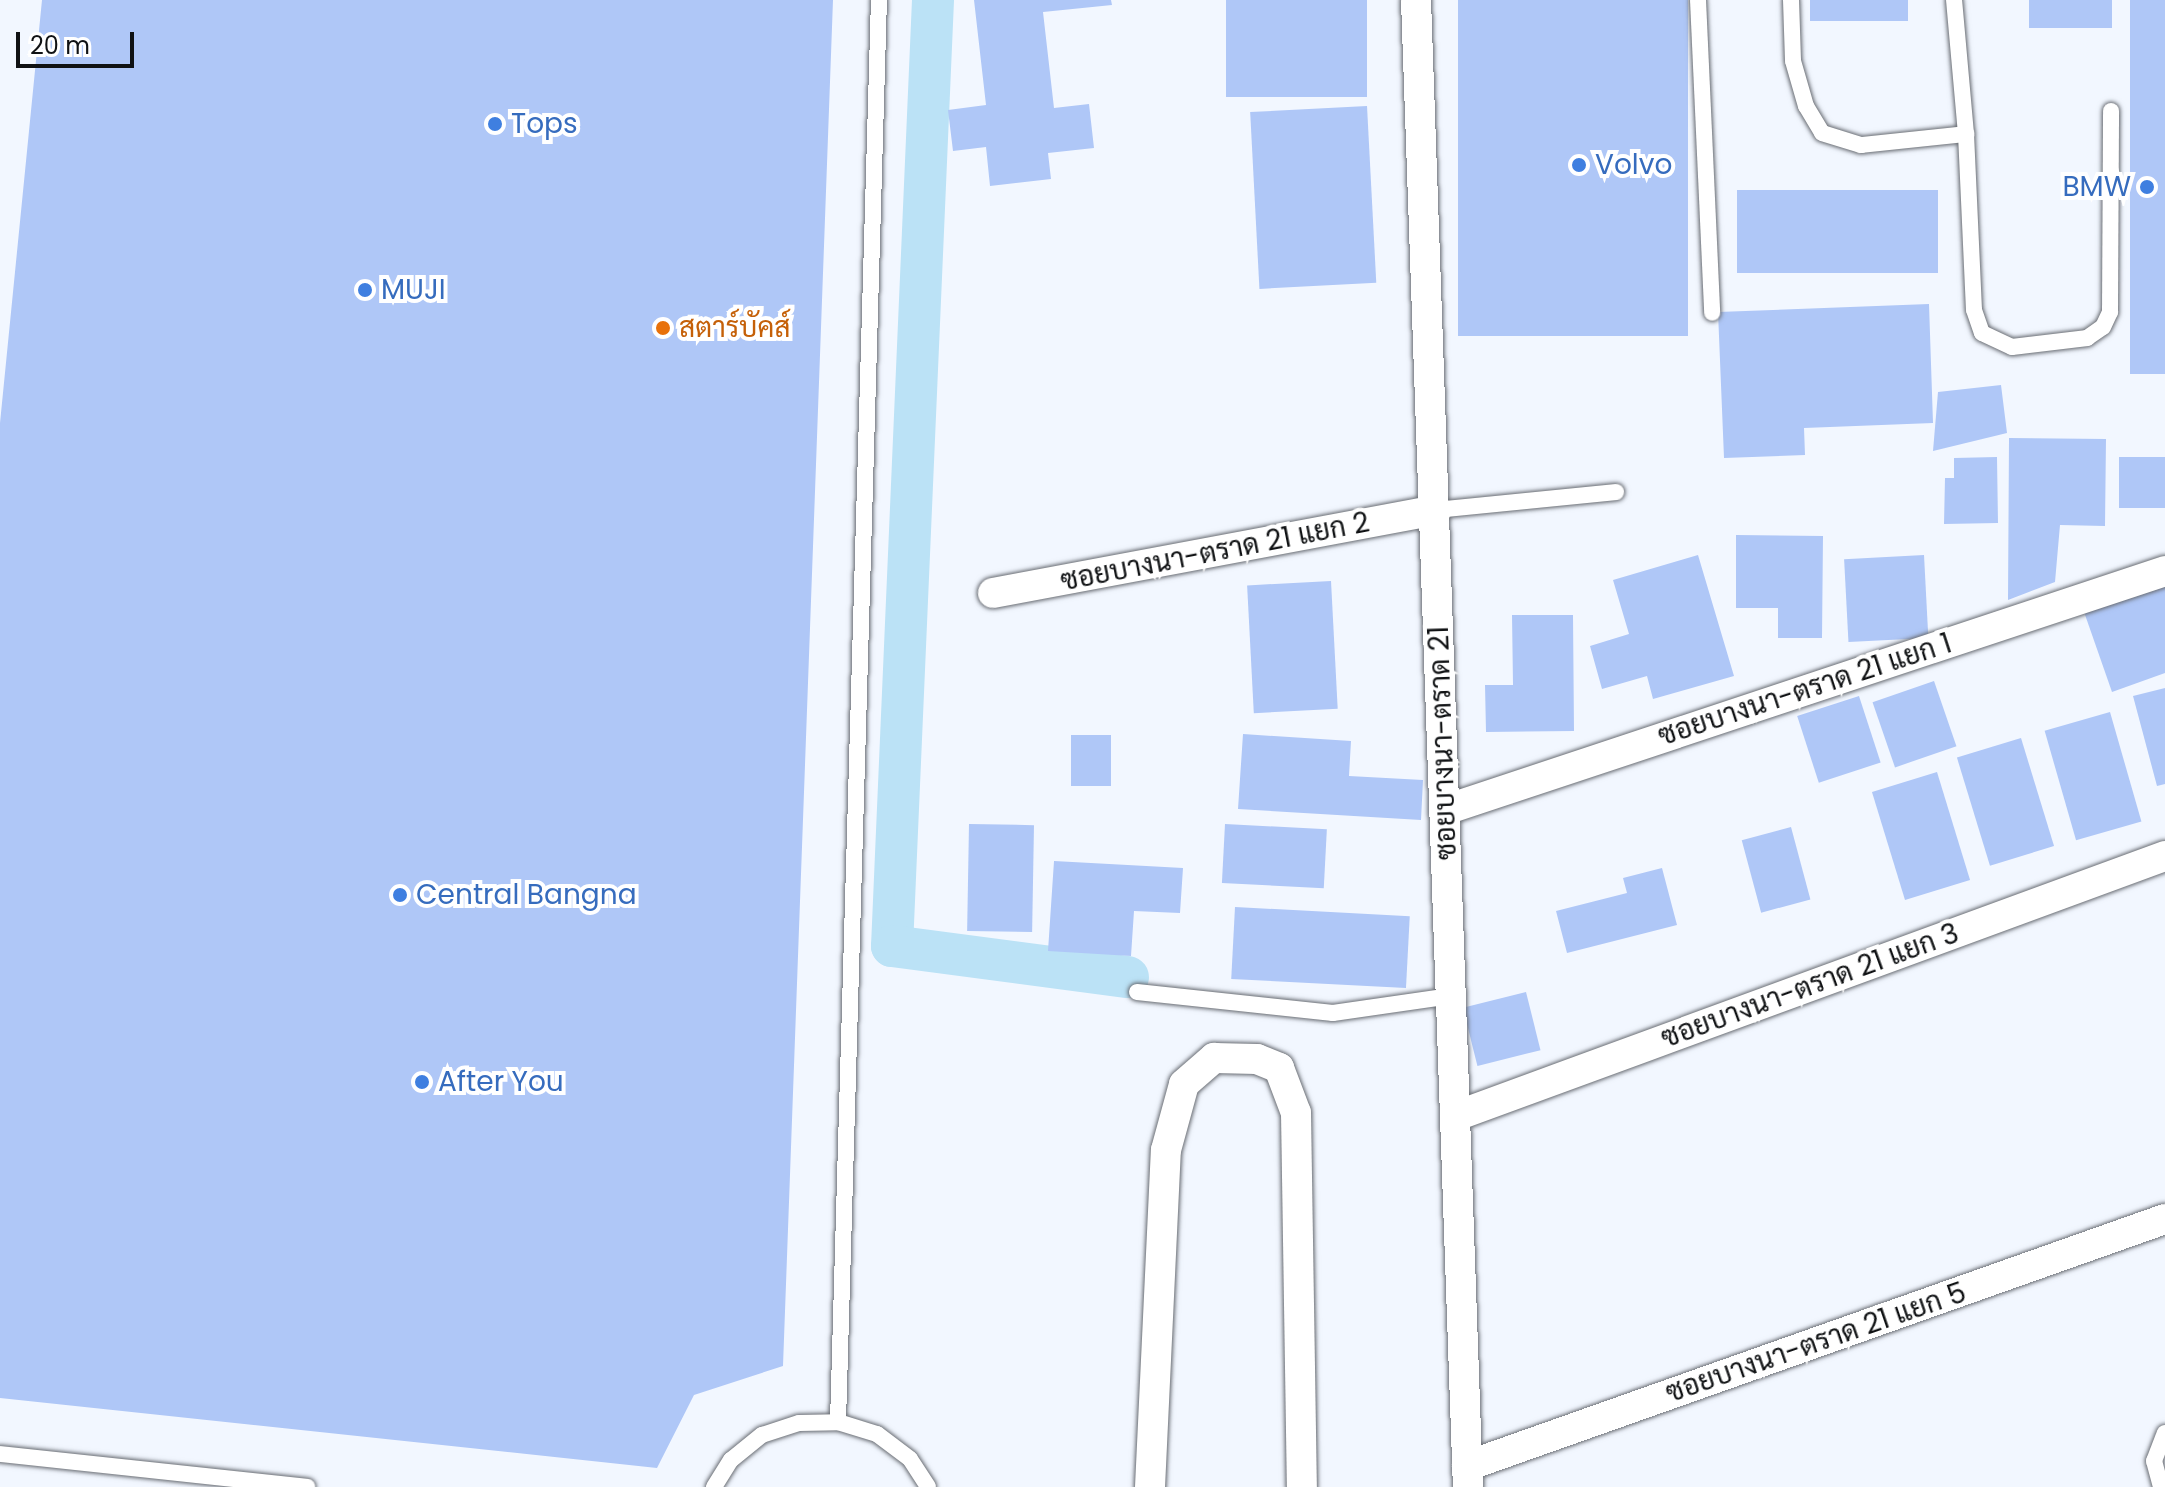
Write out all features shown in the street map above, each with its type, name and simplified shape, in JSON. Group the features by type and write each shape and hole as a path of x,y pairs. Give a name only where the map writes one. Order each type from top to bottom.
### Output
{"street":[{"name":"ซอยบางนา-ตราด 21","path":"1416,0 1467,1476"},
{"name":"ซอยบางนา-ตราด 21 แยก 2","path":"993,593 1436,510"},
{"name":"ซอยบางนา-ตราด 21 แยก 1","path":"1445,810 2165,571"},
{"name":"ซอยบางนา-ตราด 21 แยก 3","path":"1456,1116 2165,856"},
{"path":"1150,1487 1166,1150 1184,1084 1214,1058 1257,1059 1279,1068 1296,1113 1302,1487"},
{"name":"ซอยบางนา-ตราด 21 แยก 5","path":"1467,1476 2165,1219"}],"lane":[{"path":"838,1422 879,0"},
{"path":"1698,0 1712,313"},
{"path":"1791,0 1793,61 1806,106 1822,133 1861,145 1966,134"},
{"path":"1954,0 1966,134 1974,310 1982,333 2012,347 2087,338 2103,327 2110,312 2111,111"},
{"path":"1436,510 1616,492"},
{"path":"1137,992 1333,1013 1451,996"},
{"path":"714,1487 731,1460 762,1435 799,1423 838,1422 877,1434 910,1459 928,1487"},
{"path":"2161,1487 2154,1461 2165,1433"},
{"path":"0,1454 307,1487"}],"building":[{"name":"Central Bangna","path":"42,0 833,0 783,1366 694,1395 657,1468 0,1398 0,423"},
{"path":"974,0 1111,0 1112,5 1043,12 1054,108 1089,104 1094,148 1048,153 1051,179 990,186 986,147 953,151 948,110 986,105"},
{"path":"1226,0 1367,0 1367,97 1226,97"},
{"name":"Volvo","path":"1458,0 1688,0 1688,336 1458,336"},
{"path":"1810,0 1908,0 1908,21 1810,21"},
{"path":"2029,0 2112,0 2112,28 2029,28"},
{"name":"BMW","path":"2130,0 2165,0 2165,374 2130,374"},
{"path":"1367,106 1376,283 1259,289 1250,112"},
{"path":"1737,190 1938,190 1938,273 1737,273"},
{"path":"1929,304 1933,423 1804,428 1805,455 1724,458 1718,312"},
{"path":"2001,385 2007,433 1933,451 1938,392"},
{"path":"2009,438 2106,439 2105,526 2060,525 2055,582 2008,600"},
{"path":"1997,457 1998,523 1944,524 1945,478 1954,478 1954,458"},
{"path":"2119,457 2165,457 2165,508 2119,508"},
{"path":"1736,535 1823,536 1822,638 1778,638 1778,608 1736,608"},
{"path":"1698,555 1734,676 1653,699 1647,676 1602,689 1590,646 1629,634 1613,580"},
{"path":"1924,555 1928,638 1848,642 1844,559"},
{"path":"2165,580 2165,673 2112,692 2083,609"},
{"path":"1331,581 1338,709 1254,713 1247,585"},
{"path":"1512,615 1573,615 1574,731 1486,732 1485,685 1513,685"},
{"path":"1934,681 1956,746 1895,767 1873,702"},
{"path":"2165,688 2165,784 2157,786 2133,696"},
{"path":"1859,696 1881,763 1819,783 1797,716"},
{"path":"2110,712 2141,822 2076,840 2045,731"},
{"path":"1243,734 1351,741 1349,776 1423,780 1421,820 1238,809"},
{"path":"1071,735 1111,735 1111,786 1071,786"},
{"path":"2021,738 2054,846 1990,866 1957,758"},
{"path":"1937,772 1970,880 1905,900 1872,792"},
{"path":"969,824 1034,825 1032,932 967,931"},
{"path":"1225,824 1327,829 1324,888 1222,883"},
{"path":"1791,827 1810,899 1761,913 1742,840"},
{"path":"1054,861 1183,868 1180,913 1134,911 1131,956 1048,951"},
{"path":"1662,868 1677,925 1567,953 1556,911 1627,893 1623,878"},
{"path":"1235,907 1410,916 1406,988 1231,979"},
{"path":"1526,992 1541,1050 1477,1066 1463,1008"}],"waterway":[{"path":"933,0 892,946 1128,977"}],"place":[{"name":"Tops","path":"495,124"},
{"name":"Volvo","path":"1579,165"},
{"name":"BMW","path":"2147,187"},
{"name":"MUJI","path":"365,290"},
{"name":"สตาร์บัคส์","path":"663,328"},
{"name":"Central Bangna","path":"400,895"},
{"name":"After You","path":"422,1082"}]}
